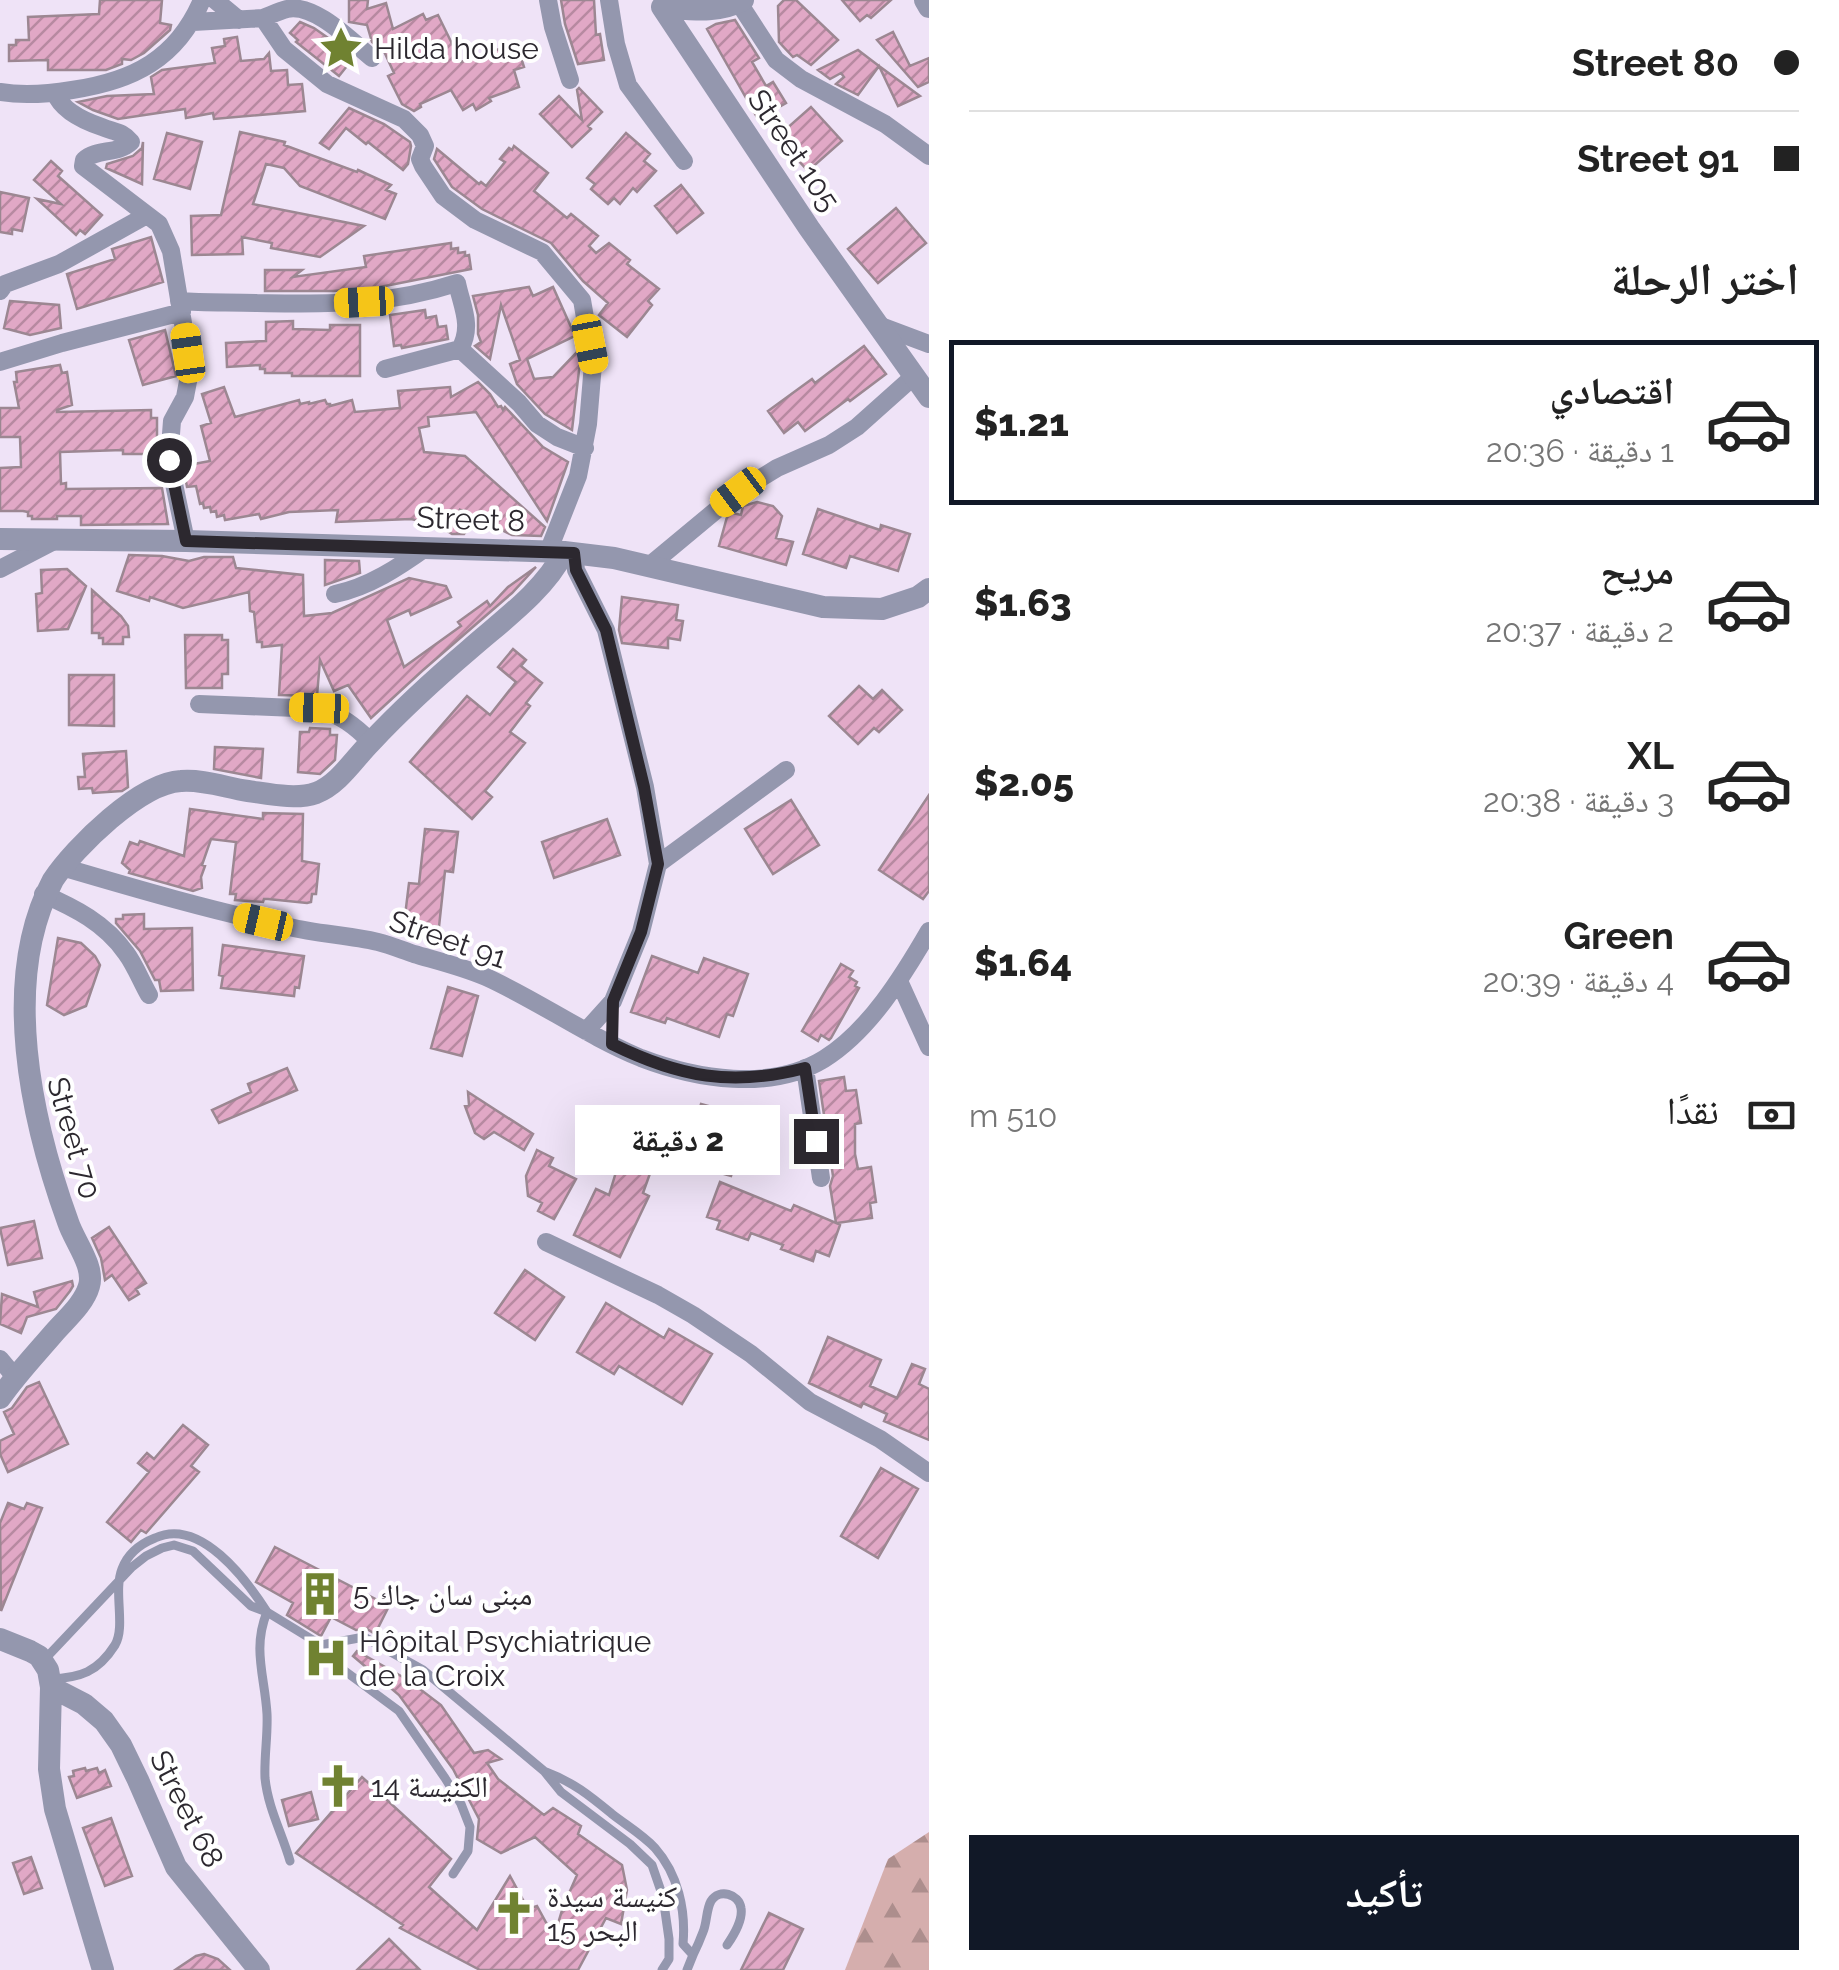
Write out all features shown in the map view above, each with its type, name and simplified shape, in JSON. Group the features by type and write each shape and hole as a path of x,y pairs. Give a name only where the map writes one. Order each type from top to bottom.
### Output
{"street":[{"path":"0,92 55,93 117,81 140,71 178,41 193,22 202,0"},
{"path":"215,0 239,20"},
{"path":"548,0 570,80"},
{"path":"609,0 628,86 684,161"},
{"path":"925,0 929,8"},
{"path":"660,4 708,10 724,9 741,1 776,60 801,79 885,124 929,156"},
{"name":"Street 105","path":"660,4 878,325"},
{"path":"193,22 263,18 284,10 304,9 372,58"},
{"path":"263,18 284,49 327,84 404,119 420,135 424,146 420,159 444,196 475,220 542,252 582,300 594,364 585,448 562,552 576,570 606,630 644,787 658,864 641,932 613,1001 586,1031"},
{"path":"55,93 66,110 116,130 131,142 124,149 90,154 83,166 159,224 171,251 189,376 185,397 172,421 169,460 186,541"},
{"path":"2,286 60,264 147,215"},
{"path":"0,362 181,307 325,305 402,298 457,283 468,326 460,349 385,369"},
{"path":"878,325 929,344"},
{"path":"878,325 929,397"},
{"path":"460,349 538,424 585,448"},
{"path":"649,566 738,492 857,427 914,377"},
{"name":"Street 8","path":"0,539 562,552 649,566 823,606 882,609 918,597 929,589"},
{"path":"0,570 54,540"},
{"path":"335,594 364,585 427,547"},
{"name":"Street 70","path":"0,1398 7,1368 84,1299 90,1276 57,1192 26,1087 19,1038 24,952 30,924 43,894 90,836 162,785 188,780 259,792 307,795 330,786 451,665 543,582 562,552"},
{"path":"200,704 319,708 354,724 371,742"},
{"path":"658,864 786,770"},
{"name":"Street 91","path":"62,867 200,908 294,929 380,942 485,977 639,1057 716,1078 774,1076 805,1068 835,1052 899,981 929,931"},
{"path":"43,894 98,922 126,952 148,994"},
{"path":"899,981 929,1047"},
{"path":"612,1044 613,1001"},
{"path":"805,1068 821,1178"},
{"path":"546,1242 692,1315 751,1354 810,1402 880,1440 929,1473"},
{"name":"Street 68","path":"0,1639 30,1650 48,1676 104,1721 121,1745 176,1867 259,1970"},
{"path":"48,1676 49,1769 55,1809 104,1970"}],"lane":[{"path":"48,1676 119,1581 146,1556 174,1546 193,1551 251,1606 321,1646 364,1637 423,1670 544,1771 561,1792 630,1844 652,1865 663,1896 669,1958"},
{"path":"48,1676 85,1674 114,1646 119,1635 119,1581"},
{"path":"267,1612 399,1711 461,1804 470,1827 468,1851 453,1874"},
{"path":"267,1612 258,1643 267,1713 265,1776 276,1828 290,1861"},
{"path":"544,1771 570,1781 653,1846 667,1865 680,1896 683,1944 694,1955"},
{"path":"468,1851 480,1859"},
{"path":"687,1970 704,1931 711,1901 718,1894 738,1898 742,1906 741,1918 727,1945"},
{"path":"662,1970 683,1944"}],"green space":[{"path":"929,1832 929,1970 845,1970 888,1859"}],"building":[{"path":"100,0 162,0 160,23 171,25 170,30 144,53 131,60 122,59 122,64 106,70 48,70 48,60 9,61 9,45 16,45 16,40 29,40 28,17 99,14"},
{"path":"349,0 368,0 367,9 386,3 393,29 423,14 426,20 438,15 461,62 505,47 507,52 518,48 524,67 514,70 519,87 489,98 491,101 476,110 473,104 463,110 451,90 420,104 414,111 402,104 388,76 394,73 382,47 372,42 367,25 349,22"},
{"path":"561,0 594,0 596,35 600,34 604,60 578,64"},
{"path":"784,0 796,0 838,40 811,65 797,55 793,57 779,42 778,6"},
{"path":"842,0 891,0 871,18 867,15 860,21"},
{"path":"735,20 759,58 752,62 766,86 773,82 786,103 758,119 707,29"},
{"path":"300,22 331,40 328,42 351,61 339,76 296,42 290,33"},
{"path":"893,32 910,66 929,58 929,82 918,87 877,40"},
{"path":"237,37 241,61 264,59 269,53 271,71 287,70 288,85 302,84 305,111 214,119 213,113 186,118 185,109 118,119 78,102 154,94 151,77 162,70 215,63 212,48 225,46 224,39"},
{"path":"858,50 879,66 858,95 836,84 844,77 841,73 830,79 818,70"},
{"path":"879,66 920,96 898,106"},
{"path":"579,88 602,112 572,147 540,114 559,96 582,120"},
{"path":"811,107 842,141 808,171 777,137"},
{"path":"349,108 384,124 410,142 408,164 403,170 346,128 329,149 320,143"},
{"path":"240,132 285,142 284,145 391,185 386,190 396,194 385,219 300,186 284,168 266,164 253,204 364,226 320,257 271,248 272,243 242,237 243,254 192,255 191,216 221,215"},
{"path":"167,133 202,142 190,189 154,179"},
{"path":"626,133 650,154 644,161 656,171 637,192 633,188 620,204 614,198 608,204 591,189 595,184 587,178"},
{"path":"143,142 142,184 106,168 107,164 133,156"},
{"path":"514,146 548,173 534,191 567,218 571,214 598,236 589,246 596,253 609,243 630,260 627,264 659,289 648,301 652,305 627,337 599,315 608,303 551,243 482,209 452,187 434,159 437,149 486,186 505,162 500,159"},
{"path":"51,161 62,171 58,176 102,215 85,234 80,230 76,235 37,199 61,204 34,180"},
{"path":"681,185 703,213 677,233 655,206"},
{"path":"0,192 29,198 22,231 0,232"},
{"path":"896,208 926,243 878,283 848,249"},
{"path":"151,237 163,282 77,309 67,274 115,259 112,249"},
{"path":"451,243 451,249 458,248 458,253 469,255 471,269 380,287 265,291 265,270 302,270 293,277 366,267 364,256"},
{"path":"529,287 533,296 553,287 575,336 527,359 534,379 553,377 578,351 572,430 545,414 517,384 510,364 520,360 501,305 490,359 475,346 481,342 473,296"},
{"path":"10,301 59,305 61,328 30,335 4,328"},
{"path":"425,310 426,318 436,316 438,327 446,326 448,339 402,348 394,346 390,315"},
{"path":"293,321 293,329 330,330 330,325 360,325 360,376 292,376 265,373 260,365 227,367 226,343 266,341 266,322"},
{"path":"165,330 176,376 143,385 129,340"},
{"path":"864,346 886,374 805,431 798,422 784,433 768,411 812,379 815,383"},
{"path":"60,365 62,373 67,372 72,405 57,412 151,410 151,418 157,418 157,446 152,446 148,454 123,454 123,450 60,452 61,484 66,483 66,489 162,488 168,524 81,525 81,516 32,519 28,512 0,511 0,468 21,467 20,437 0,437 0,408 19,408 16,372"},
{"path":"478,382 498,407 505,407 543,447 568,462 547,521 476,412 428,417 429,426 419,428 424,452 465,456 545,527 541,536 512,535 459,509 473,523 464,534 452,534 438,525 411,519 336,522 338,510 225,520 224,515 217,517 216,511 200,504 196,486 187,487 183,466 210,461 201,426 211,423 202,394 224,387 235,417 299,400 300,404 309,404 325,400 330,406 352,400 355,412 400,408 398,391 450,387 451,397"},
{"path":"757,502 773,506 782,516 776,538 793,542 786,565 719,546 727,517 733,513 741,515 743,506"},
{"path":"818,509 880,530 881,525 910,534 898,571 850,556 846,568 803,554"},
{"path":"129,555 189,561 233,557 236,568 303,575 304,616 332,613 409,578 446,586 451,597 411,615 409,610 387,620 404,667 461,626 458,622 487,601 490,606 536,567 371,718 348,685 334,691 320,660 317,696 279,695 282,645 262,647 262,642 257,642 249,592 183,608 117,591"},
{"path":"325,560 359,561 360,573 325,585"},
{"path":"67,569 86,586 68,629 38,631 36,594 42,593 41,570"},
{"path":"92,590 128,626 129,637 123,637 123,644 103,644 99,633 92,633"},
{"path":"622,597 678,605 676,620 683,621 680,640 668,638 668,648 622,643"},
{"path":"185,635 222,635 222,640 228,640 228,674 222,674 222,688 186,688"},
{"path":"513,649 526,660 521,666 542,683 510,732 525,743 485,791 492,797 472,819 410,762 467,696 490,715 516,682 498,667"},
{"path":"69,675 114,675 114,726 69,725"},
{"path":"859,686 873,699 882,690 902,710 879,732 874,728 858,744 829,716"},
{"path":"310,728 330,729 330,735 337,735 335,760 320,774 298,772 300,732 309,732"},
{"path":"215,747 263,749 261,778 214,769"},
{"path":"126,751 128,787 93,793 92,788 79,789 78,777 85,777 83,754"},
{"path":"929,795 929,891 923,899 879,870"},
{"path":"791,800 819,845 773,874 745,829"},
{"path":"190,809 263,819 263,813 303,814 302,861 319,864 316,894 312,894 311,902 235,900 236,894 230,894 236,842 211,839 202,865 202,888 193,891 129,873 122,863 130,842 138,845 140,841 184,856"},
{"path":"607,819 620,855 554,878 542,842"},
{"path":"425,829 458,832 453,872 445,871 439,927 404,924 409,883 419,884"},
{"path":"144,914 144,929 192,928 193,990 161,991 159,980 155,980 140,951 116,923 123,915"},
{"path":"58,938 81,943 100,965 86,1006 64,1015 47,1005"},
{"path":"223,945 304,956 294,996 221,988"},
{"path":"652,956 698,973 704,958 748,974 733,1016 727,1014 719,1037 667,1018 665,1023 631,1012"},
{"path":"841,964 853,971 849,977 859,988 831,1038 821,1035 818,1041 802,1031"},
{"path":"448,987 478,996 462,1056 431,1048"},
{"path":"287,1068 297,1090 219,1123 212,1110 251,1092 248,1084"},
{"path":"844,1077 846,1091 856,1090 861,1123 855,1124 855,1154 858,1169 871,1167 876,1202 870,1203 872,1218 837,1223 840,1225 829,1256 816,1251 813,1261 751,1233 748,1240 717,1229 720,1221 707,1217 720,1182 791,1211 794,1205 836,1223 819,1081"},
{"path":"468,1092 533,1134 524,1150 494,1132 484,1139 475,1133 465,1106 469,1105"},
{"path":"701,1104 770,1123 764,1143 755,1141 752,1152 740,1148 731,1176 660,1156 643,1193 649,1196 620,1257 574,1235 596,1189 609,1195 634,1113 666,1123 662,1133 690,1141"},
{"path":"537,1150 553,1158 549,1166 576,1179 554,1219 538,1211 542,1203 528,1196 526,1176"},
{"path":"34,1221 42,1258 8,1265 0,1228"},
{"path":"109,1227 146,1283 129,1300 112,1275 105,1280 92,1238"},
{"path":"525,1270 564,1297 535,1340 495,1313"},
{"path":"72,1281 73,1286 56,1309 27,1317 21,1333 0,1324 2,1294 38,1307 34,1292"},
{"path":"606,1303 664,1338 669,1329 712,1354 682,1404 619,1366 614,1374 577,1352"},
{"path":"828,1337 881,1360 870,1386 897,1398 912,1364 925,1369 919,1384 929,1389 929,1440 884,1421 887,1414 863,1403 861,1407 809,1383"},
{"path":"39,1382 68,1444 8,1472 0,1454 0,1441 14,1434 4,1412 12,1408 27,1387"},
{"path":"183,1425 208,1445 191,1466 199,1472 146,1533 141,1530 131,1542 107,1522 149,1472 138,1463 147,1453 154,1459"},
{"path":"881,1468 918,1489 878,1558 841,1536"},
{"path":"8,1503 24,1509 27,1503 42,1508 1,1611 0,1523"},
{"name":"مبنى سان جاك 5","path":"275,1547 389,1606 375,1634 367,1629 356,1630 331,1617 321,1636 287,1615 293,1603 256,1582"},
{"path":"357,1651 408,1680 441,1705 474,1753 488,1750 501,1759 487,1763 498,1779 544,1815 553,1808 581,1826 578,1834 622,1865 627,1890 621,1924 606,1918 578,1970 480,1970 400,1928 403,1925 296,1853 362,1777 451,1859 429,1887 477,1930 510,1876 528,1909 537,1906 554,1937 577,1875 535,1837 501,1853 477,1839 479,1819 453,1769 399,1695 353,1656"},
{"path":"97,1768 99,1773 105,1770 111,1786 77,1798 69,1777 74,1776 73,1771"},
{"path":"311,1792 318,1819 289,1826 282,1800"},
{"path":"111,1818 132,1876 105,1886 83,1828"},
{"path":"31,1857 42,1888 24,1894 13,1863"},
{"path":"769,1913 803,1929 783,1970 741,1970"},
{"path":"389,1939 420,1970 357,1970"},
{"path":"204,1954 218,1959 230,1970 175,1970 196,1956"}],"place":[{"name":"Hilda house","path":"341,48"},
{"name":"مبنى سان جاك 5","path":"320,1594"},
{"name":"Hôpital Psychiatrique de la Croix","path":"326,1658"},
{"name":"الكنيسة 14","path":"338,1786"},
{"name":"كنيسة سيدة البحر 15","path":"514,1913"}],"route":[{"path":"169,460 186,541 574,553 584,590 606,630 644,787 658,864 641,932 613,1001 612,1044 660,1064 716,1078 774,1076 805,1068 816,1141"}]}
